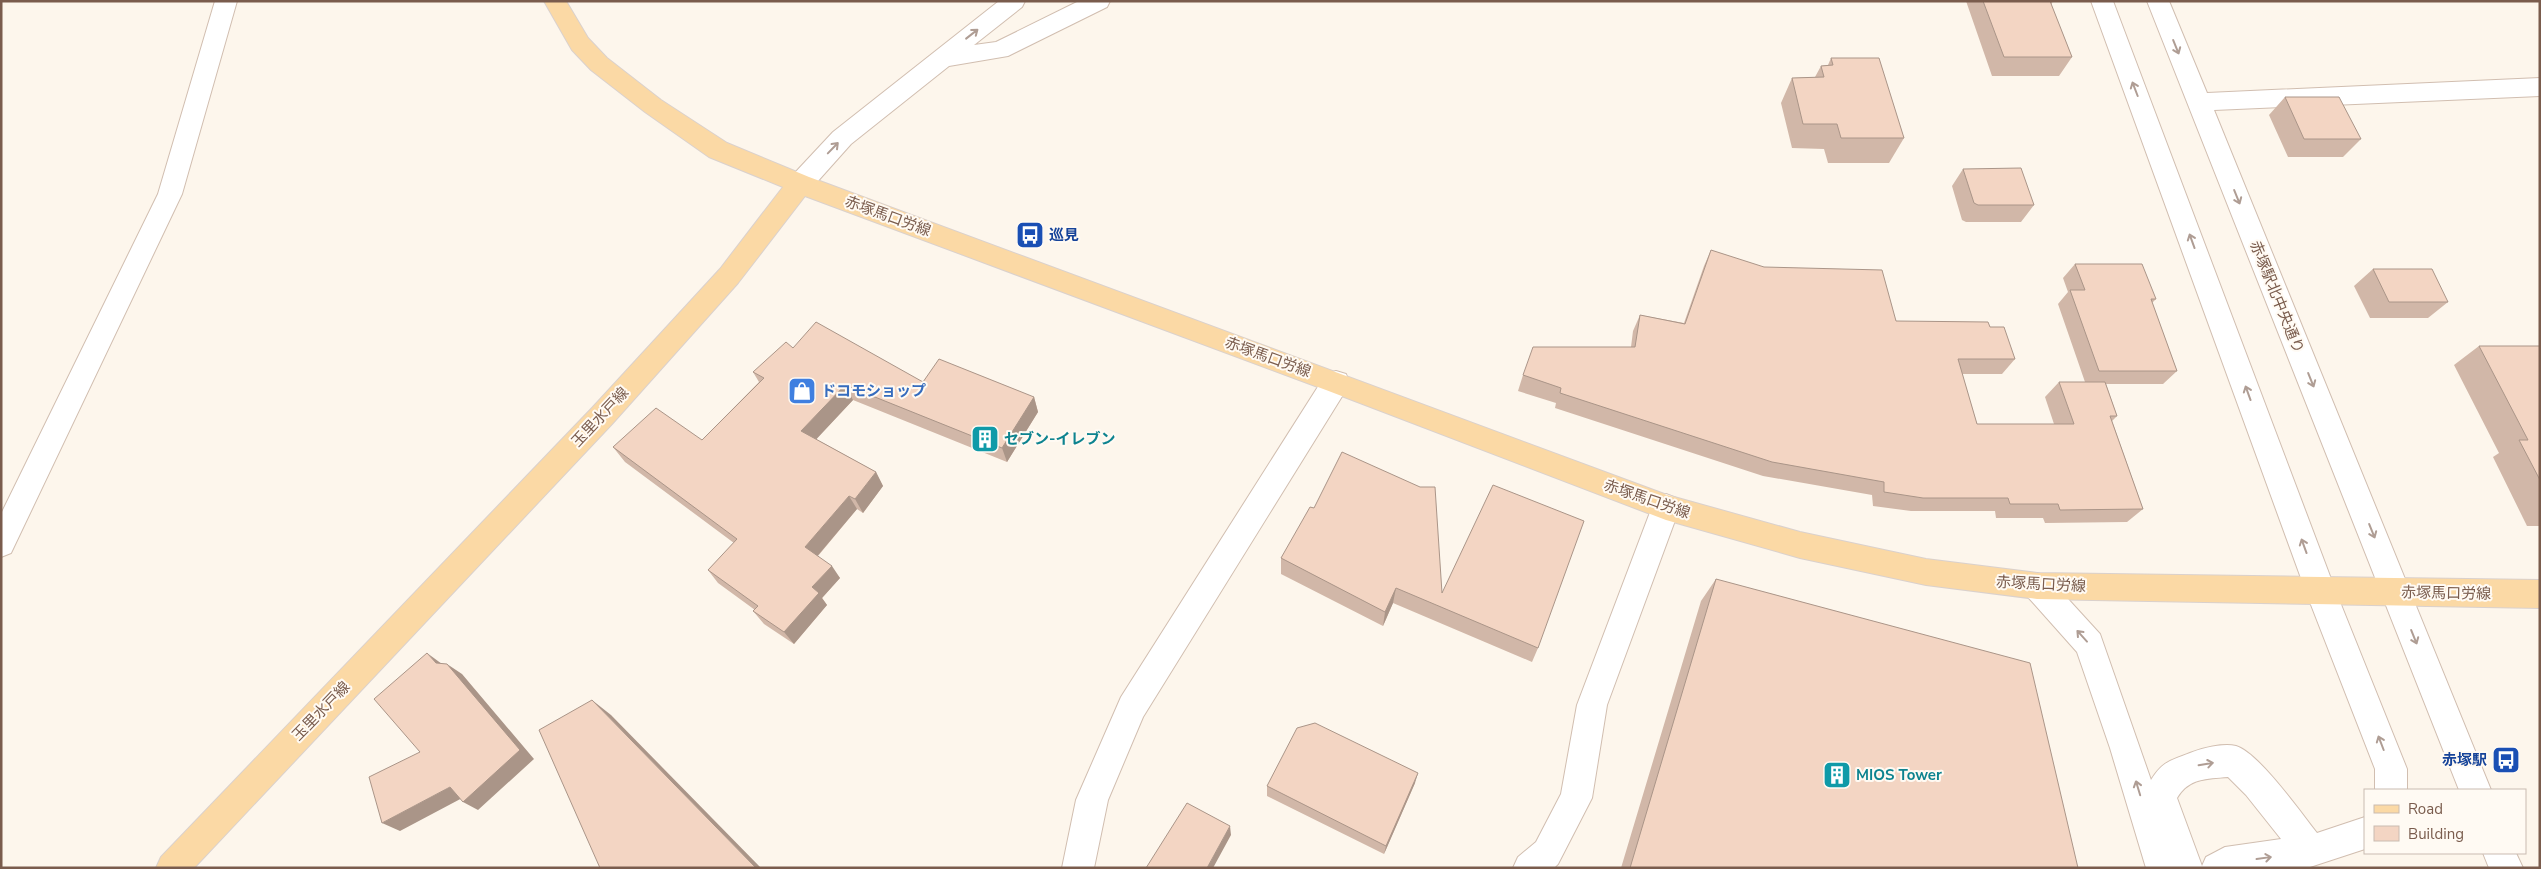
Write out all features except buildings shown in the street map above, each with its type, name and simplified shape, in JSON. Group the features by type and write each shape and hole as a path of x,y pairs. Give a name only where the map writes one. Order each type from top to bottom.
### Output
{"main road":[{"path":"555,1 580,44 599,64 653,106 718,150 800,184"},
{"name":"赤塚馬口労線","path":"800,184 1336,382 1666,508 1800,546 1926,572 2037,586 2540,594"},
{"name":"玉里水戸線","path":"172,868 602,416 729,276 800,184"}],"street":[{"path":"1,544 170,194 226,1"},
{"path":"800,184 842,138 1014,1"},
{"path":"941,58 1000,50 1099,1"},
{"path":"2102,1 2321,592 2391,769 2391,789"},
{"name":"赤塚駅北中央通り","path":"2158,1 2475,789"},
{"path":"2198,102 2540,87"},
{"path":"1078,868 1092,800 1132,707 1336,382"},
{"path":"1530,868 1547,853 1576,798 1592,705 1666,508"},
{"path":"2037,586 2089,644 2126,748 2162,868"},
{"path":"2186,868 2168,825 2160,796 2172,776 2200,764 2234,761 2257,784 2311,851"},
{"path":"2217,868 2225,863 2311,851 2364,834"},
{"path":"2496,868 2499,854"},
{"path":"2500,854 2507,868"}],"place":[{"name":"巡見","path":"1030,235"},
{"name":"ドコモショップ","path":"802,391"},
{"name":"セブン-イレブン","path":"985,439"},
{"name":"赤塚駅","path":"2506,760"},
{"name":"MIOS Tower","path":"1837,775"}]}
